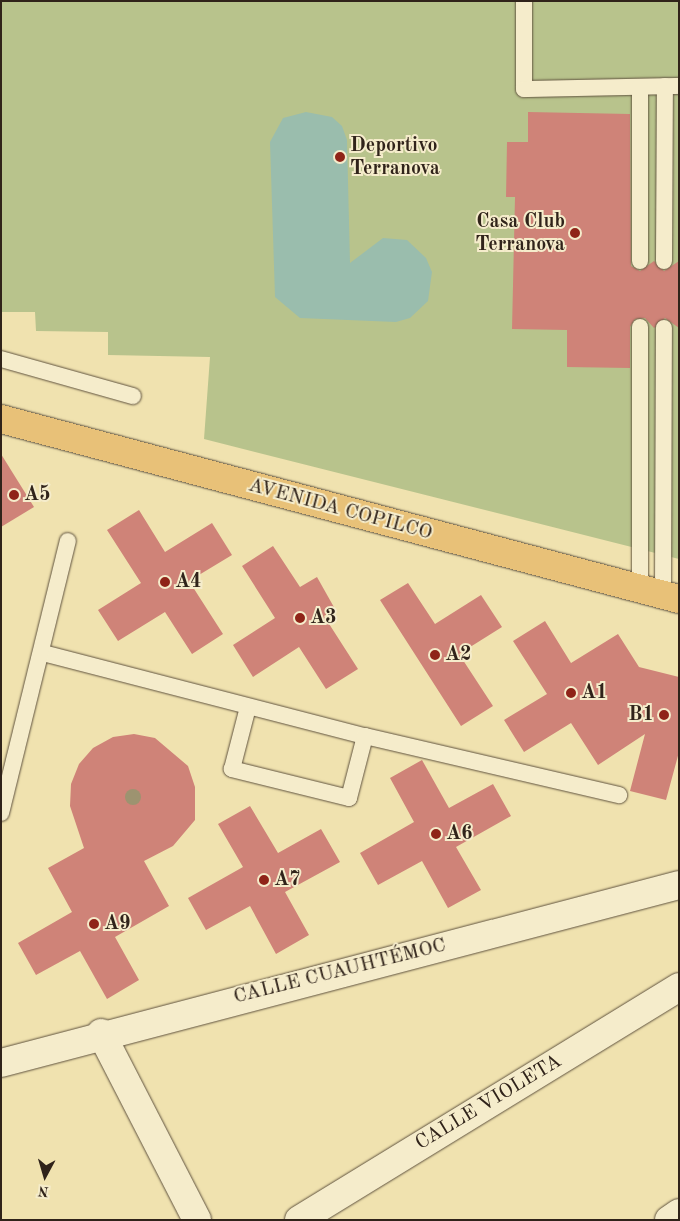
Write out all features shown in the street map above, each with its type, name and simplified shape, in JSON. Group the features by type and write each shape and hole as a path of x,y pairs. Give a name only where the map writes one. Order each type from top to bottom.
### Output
{"main road":[{"name":"AVENIDA COPILCO","path":"1,419 660,594"}],"street":[{"name":"CALLE CUAUHTÉMOC","path":"1,1063 101,1033 679,885"},
{"name":"CALLE VIOLETA","path":"298,1220 679,987"},
{"path":"101,1033 197,1220"},
{"path":"669,1220 679,1213"}],"lane":[{"path":"524,1 524,89 672,86 664,261"},
{"path":"640,87 640,261"},
{"path":"640,328 660,594"},
{"path":"660,594 664,328"},
{"path":"1,359 133,396"},
{"path":"1,813 43,653 68,541"},
{"path":"43,653 365,736 619,795"},
{"path":"248,707 232,769 350,798 365,736"}],"green space":[{"name":"Deportivo Terranova","path":"1,1 679,1 679,559 204,439 210,357 108,355 108,332 36,331 35,312 1,312"}],"shaded area":[{"path":"306,112 332,117 342,126 347,140 350,263 383,238 407,240 426,258 432,272 428,301 410,318 396,322 300,318 275,297 270,142 283,118"}],"building":[{"name":"Casa Club Terranova","path":"528,112 630,114 631,266 640,271 654,261 664,271 679,261 679,328 665,318 654,328 645,318 635,319 630,327 630,368 567,367 567,330 512,329 515,197 506,197 507,142 528,142"},
{"name":"A5","path":"1,454 34,507 1,527"},
{"name":"A4","path":"139,510 165,552 212,523 232,555 189,581 223,634 192,654 165,612 118,641 98,610 141,583 107,530"},
{"name":"A3","path":"273,546 300,587 317,577 335,609 324,616 358,669 326,689 299,647 253,677 233,645 275,618 242,566"},
{"name":"A2","path":"408,583 435,624 481,595 502,627 459,654 493,706 461,726 380,600"},
{"path":"545,621 571,663 618,634 639,667 679,677 679,752 666,800 630,791 645,734 598,765 571,723 524,752 504,720 547,694 513,641"},
{"path":"134,734 155,738 188,766 195,787 195,820 173,846 144,861 169,906 115,937 139,980 107,999 80,951 36,975 18,943 72,912 48,868 84,848 70,806 71,784 79,764 93,748 113,737"},
{"name":"A6","path":"422,760 449,808 493,784 511,816 456,847 481,890 448,908 422,861 378,885 360,853 414,822 390,778"},
{"name":"A7","path":"250,806 278,853 321,829 340,862 285,892 309,935 276,954 250,906 206,930 188,898 243,867 218,824"}],"place":[{"name":"Deportivo Terranova","path":"340,157"},
{"name":"Casa Club Terranova","path":"575,233"},
{"name":"A5","path":"14,495"},
{"name":"A4","path":"165,582"},
{"name":"A3","path":"300,618"},
{"name":"A2","path":"435,655"},
{"name":"A1","path":"571,693"},
{"name":"B1","path":"664,715"},
{"name":"A6","path":"436,834"},
{"name":"A7","path":"264,880"},
{"name":"A9","path":"94,924"}]}
